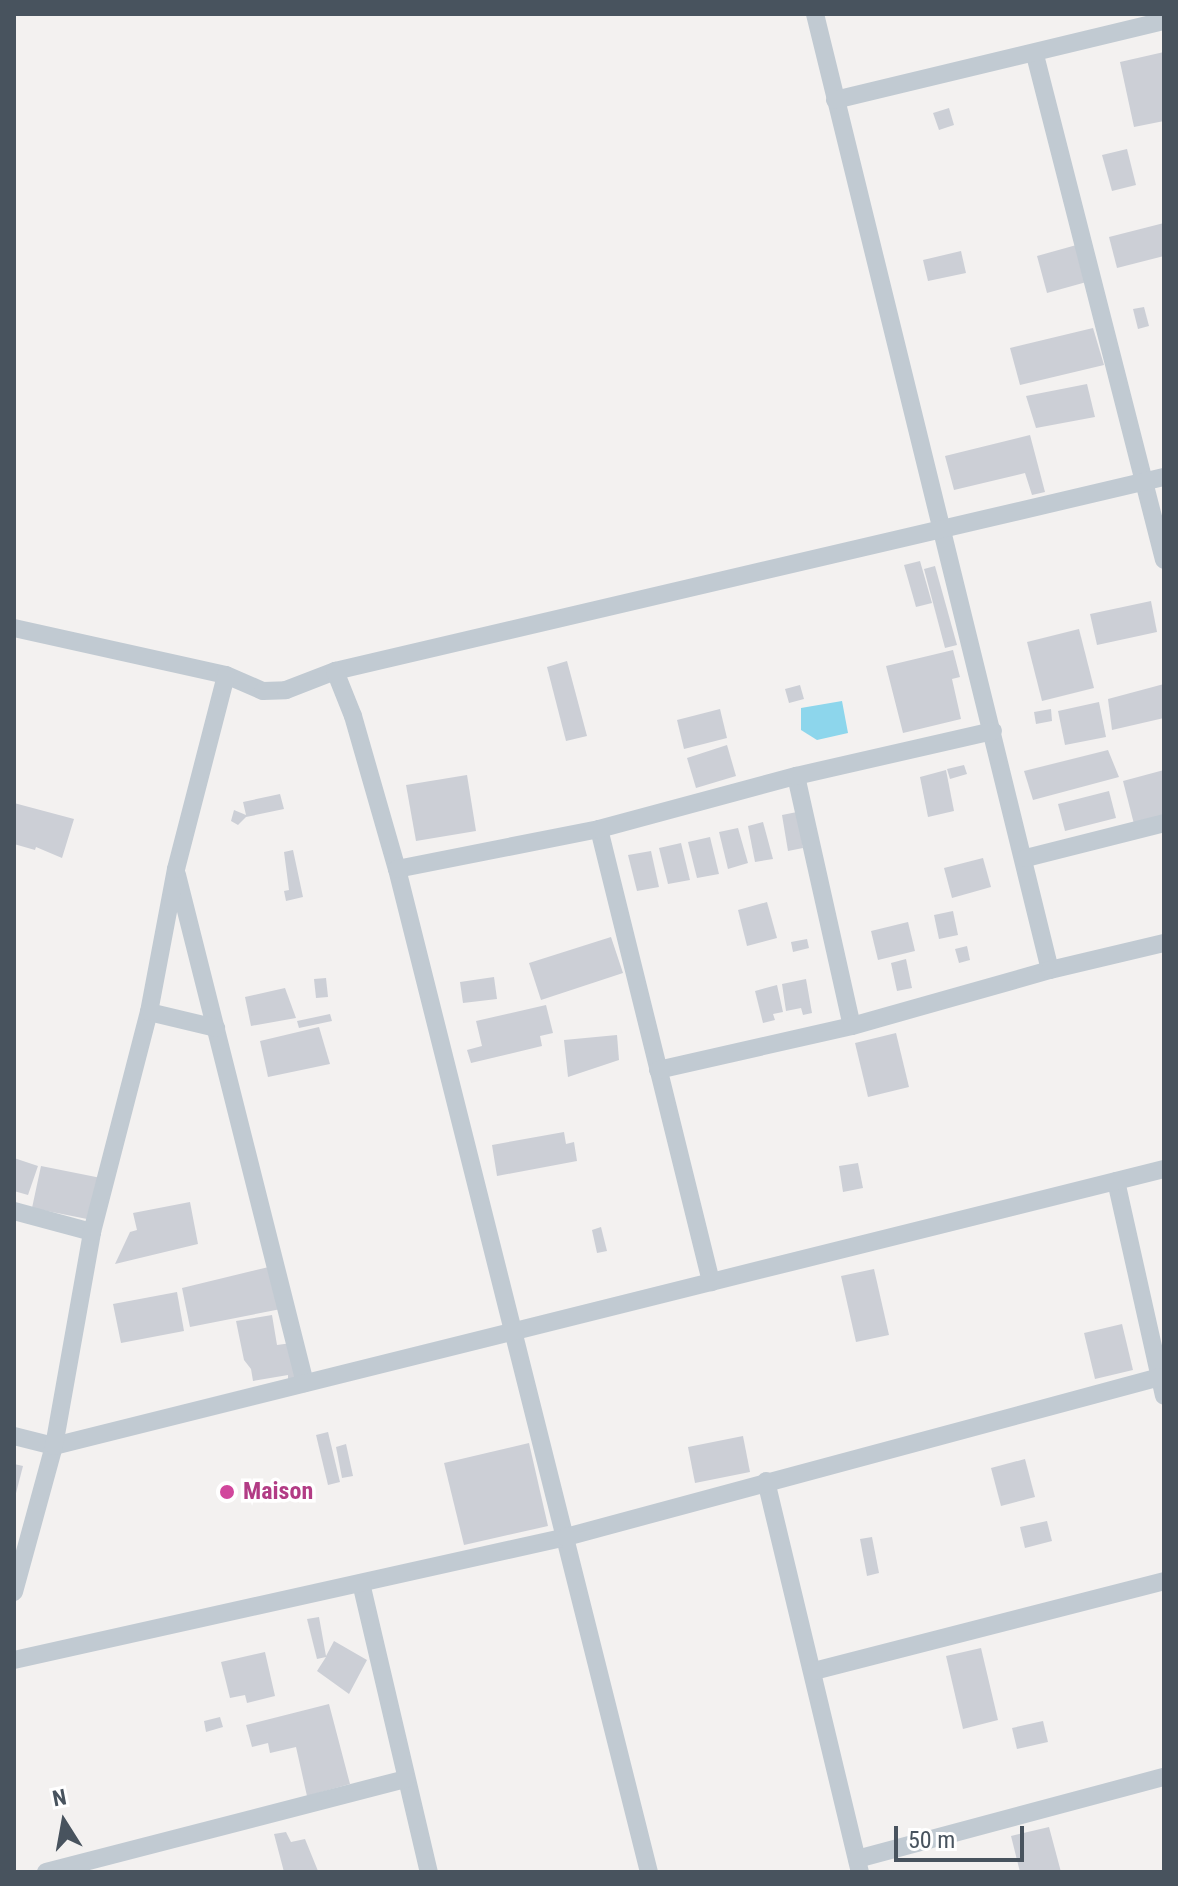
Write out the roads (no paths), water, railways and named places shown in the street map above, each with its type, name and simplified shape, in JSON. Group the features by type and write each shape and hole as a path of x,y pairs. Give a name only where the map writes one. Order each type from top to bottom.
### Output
{"street":[{"path":"815,14 939,530 1026,858 1050,970"},
{"path":"835,100 1035,55 1164,21"},
{"path":"1035,55 1164,560"},
{"path":"15,633 226,675 263,691 286,690 335,671 1164,477"},
{"path":"335,671 353,716 397,869 649,1872"},
{"path":"14,1592 54,1446 92,1232 149,1012 176,869 226,675"},
{"path":"397,869 599,829 796,776 993,731"},
{"path":"796,776 852,1026"},
{"path":"1026,858 1164,823"},
{"path":"599,829 711,1282"},
{"path":"176,869 305,1383"},
{"path":"658,1070 852,1026 1050,970 1164,943"},
{"path":"149,1012 216,1028"},
{"path":"14,1436 54,1446 1164,1169"},
{"path":"14,1660 566,1537 766,1481 1162,1386 1116,1181"},
{"path":"14,1211 92,1232"},
{"path":"766,1481 859,1865 1164,1777"},
{"path":"814,1671 1164,1581"},
{"path":"361,1583 429,1872"},
{"path":"46,1872 405,1779"}],"water":[{"path":"842,701 848,733 817,740 801,730 801,708"}],"place":[{"name":"Maison","path":"227,1492"}]}
